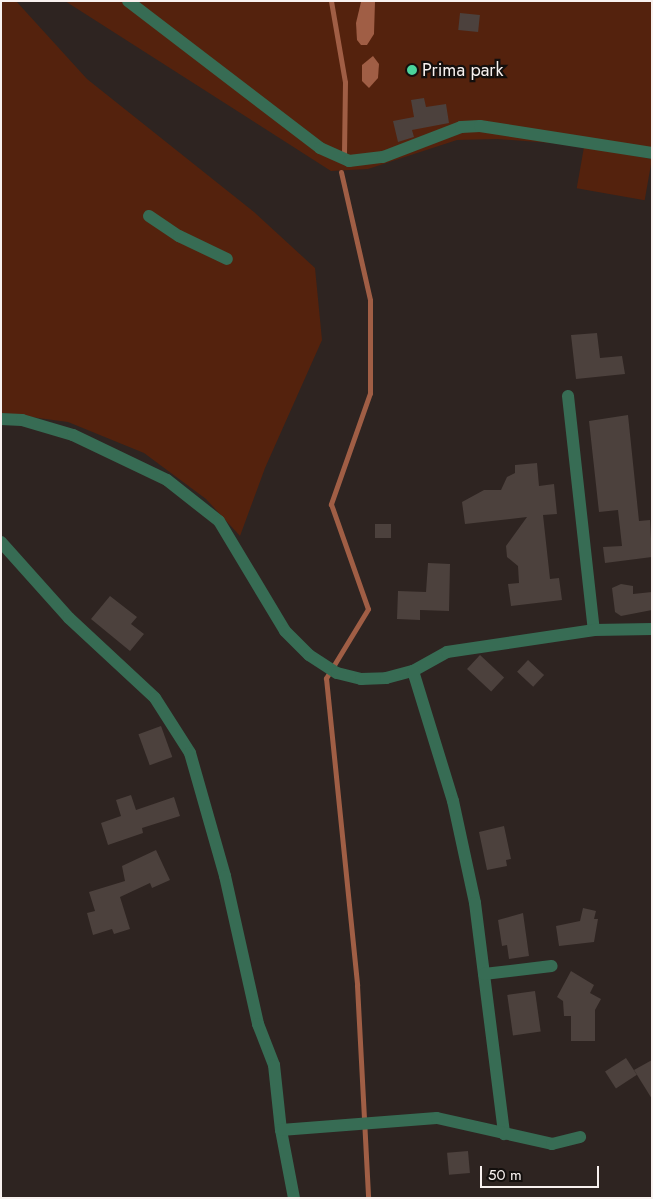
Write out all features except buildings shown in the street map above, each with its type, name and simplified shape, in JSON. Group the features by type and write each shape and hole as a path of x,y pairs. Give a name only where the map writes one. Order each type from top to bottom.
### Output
{"street":[{"path":"128,1 334,157 357,162 383,157 461,127 480,126 652,153"},
{"path":"149,216 179,236 227,259"},
{"path":"568,396 594,630"},
{"path":"1,419 22,420 73,434 167,480 219,521 285,631 308,655 332,670 361,679 386,678 413,671 447,652 594,630 652,629"},
{"path":"1,542 69,618 155,698 190,754 225,876 258,1024 274,1065 281,1130 294,1198"},
{"path":"413,671 453,801 475,903 504,1134"},
{"path":"484,974 552,966"},
{"path":"281,1130 376,1120 437,1118 552,1144 580,1137"}],"shaded area":[{"path":"1,1 16,1 87,79 254,212 315,268 322,340 265,468 240,536 206,499 144,453 68,422 1,413"},
{"name":"Prima park","path":"65,1 652,1 652,157 579,145 497,139 457,140 368,169 331,171"},
{"path":"375,1 374,34 367,45 361,45 357,40 356,23 361,2"},
{"path":"373,56 379,64 378,78 369,88 362,81 362,65"},
{"path":"584,147 652,159 645,200 577,188"}],"waterway":[{"path":"331,1 345,82 344,155"},
{"path":"341,172 370,300 370,393 331,504 368,609 326,678 357,985 368,1198"}],"place":[{"name":"Prima park","path":"412,70"}]}
